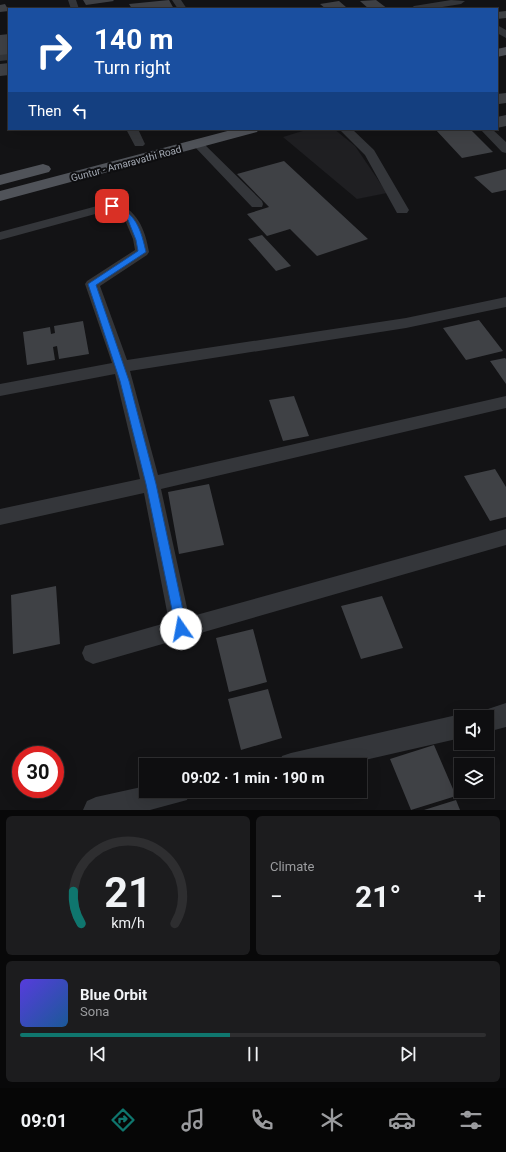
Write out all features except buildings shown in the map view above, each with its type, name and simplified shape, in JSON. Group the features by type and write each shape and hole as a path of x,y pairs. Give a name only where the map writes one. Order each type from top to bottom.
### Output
{"main road":[{"name":"Guntur - Amaravathi Road","path":"124,148 139,144 244,130"},
{"name":"Guntur - Amaravathi Road","path":"0,196 197,136"},
{"name":"Guntur - Amaravathi Road","path":"0,180 54,166"}],"street":[{"path":"421,8 463,2"},
{"path":"498,29 506,35"},
{"path":"132,130 139,144"},
{"path":"346,130 370,153 402,210"},
{"path":"487,130 506,148"},
{"path":"197,136 257,204"},
{"path":"0,236 112,206 131,218 140,240 142,252 92,284 120,367 151,484 181,629"},
{"path":"0,390 120,367 406,324 506,302"},
{"path":"0,516 151,484 506,402"},
{"path":"93,653 506,537"},
{"path":"494,718 506,715"},
{"path":"322,758 454,728"},
{"path":"96,810 148,798"}],"shaded area":[{"path":"306,130 335,130 355,146 387,193 357,199 283,137"}],"route":[{"path":"112,206 131,218 140,240 142,252 92,284 120,367 151,484 181,629"}]}
